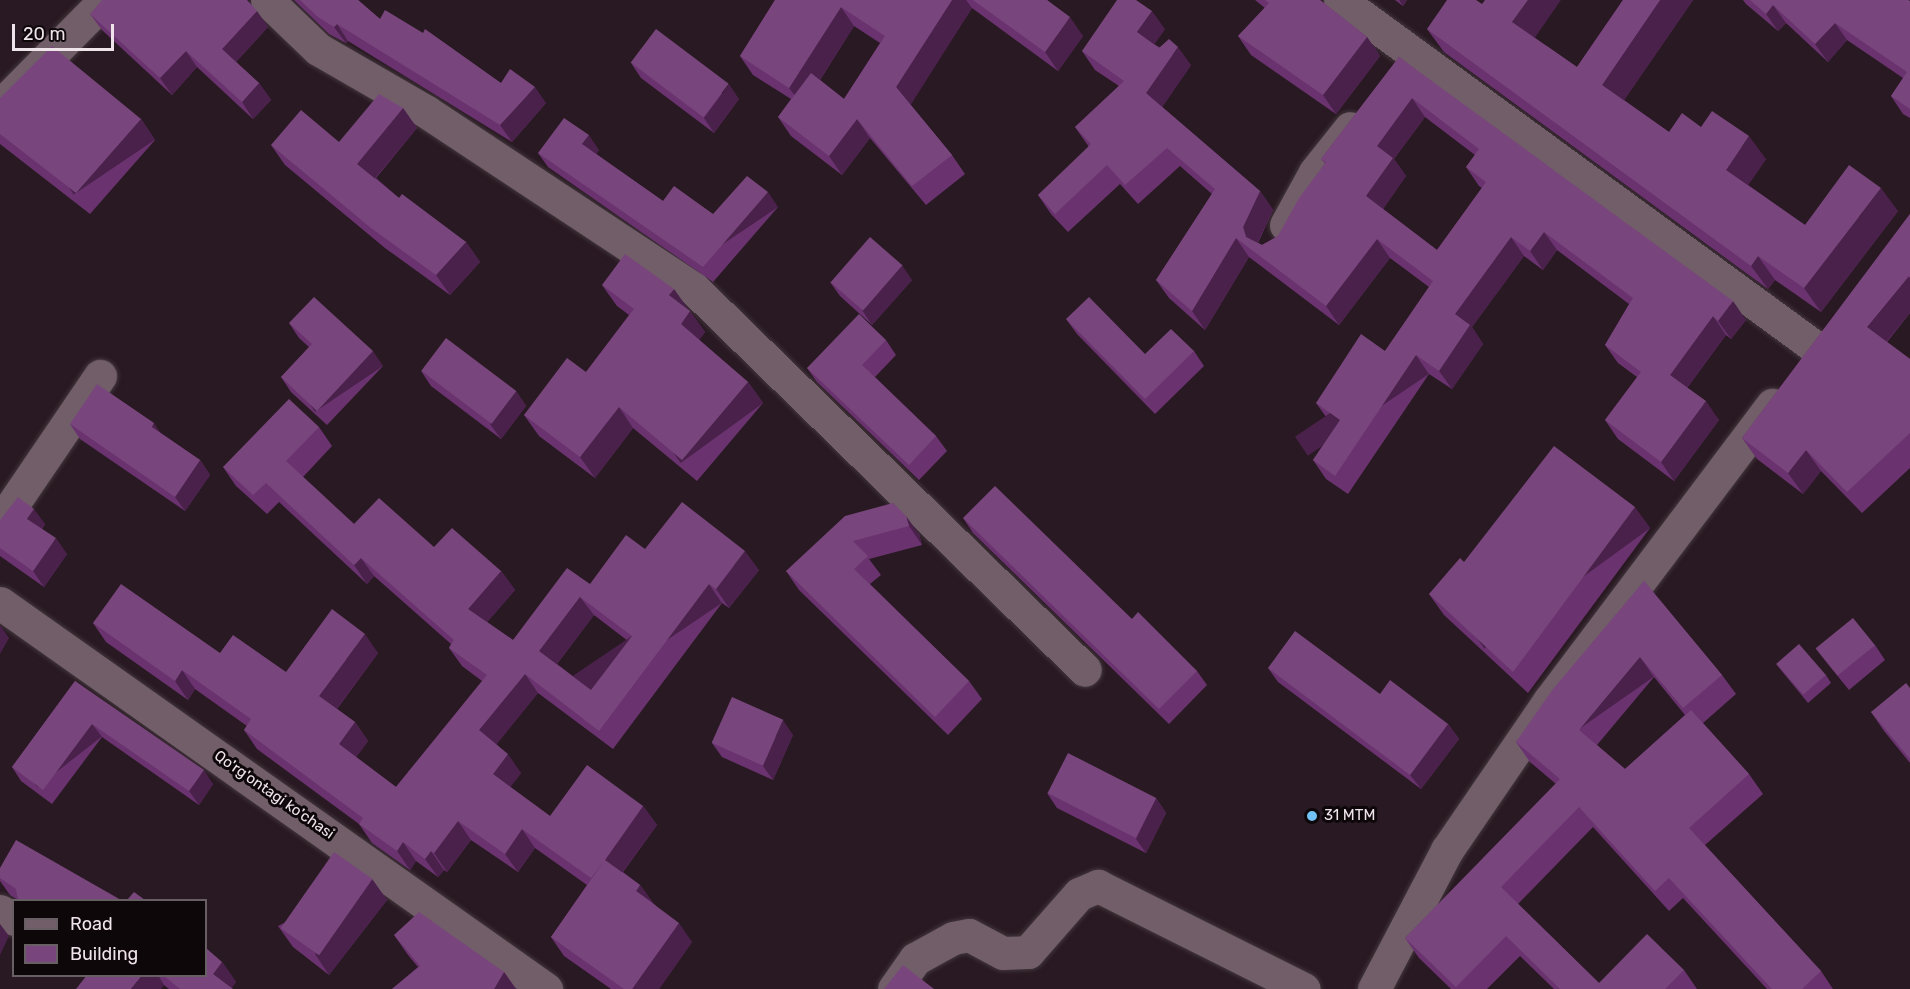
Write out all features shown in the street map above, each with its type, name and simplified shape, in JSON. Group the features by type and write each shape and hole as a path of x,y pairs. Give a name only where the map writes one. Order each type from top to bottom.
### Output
{"street":[{"path":"0,106 105,0"},
{"path":"267,0 318,49 427,112 693,288 1085,669"},
{"path":"1340,0 1815,347"},
{"path":"1388,78 1407,51"},
{"path":"1275,245 1315,172 1367,104"},
{"path":"1374,989 1448,850 1549,701 1837,319"},
{"path":"0,523 100,376"},
{"name":"Qo'rg'ontagi ko'chasi","path":"0,603 546,989"},
{"path":"894,989 915,959 953,938 969,935 1003,952 1028,952 1079,894 1098,886 1304,989"}],"building":[{"path":"102,0 247,0 257,11 222,49 259,83 242,102 186,51 160,78 90,14"},
{"path":"300,0 358,0 380,19 385,10 423,33 425,29 501,83 510,69 535,87 500,125 337,24 334,27 318,17"},
{"path":"775,0 952,0 896,87 952,155 912,186 857,119 829,156 778,117 811,73 844,99 885,36 841,7 789,88 740,56"},
{"path":"973,0 1047,0 1070,17 1045,52"},
{"path":"1117,0 1136,0 1152,11 1137,32 1159,48 1169,39 1178,47 1146,93 1260,191 1243,227 1246,237 1262,245 1278,236 1299,198 1326,162 1321,159 1399,57 1733,301 1718,321 1713,316 1670,375 1706,401 1661,462 1605,420 1641,372 1605,345 1633,298 1544,232 1530,251 1511,237 1455,314 1470,325 1439,371 1416,355 1335,476 1313,460 1340,420 1316,403 1361,334 1385,351 1433,281 1377,239 1326,306 1236,238 1192,311 1156,280 1215,189 1167,148 1125,185 1107,165 1055,214 1038,195 1091,144 1075,127 1124,81 1082,51","holes":["1412,98 1479,149 1466,167 1486,182 1437,250 1366,196 1393,158 1377,146"]},
{"path":"1265,0 1320,0 1367,37 1323,95 1238,36 1269,3"},
{"path":"1447,0 1476,0 1482,4 1485,0 1528,0 1512,22 1577,67 1623,0 1660,0 1602,85 1669,132 1682,113 1701,127 1712,111 1749,136 1726,170 1805,225 1849,165 1881,188 1804,288 1758,256 1751,266 1427,29"},
{"path":"1750,0 1910,1 1910,109 1891,96 1907,72 1835,23 1815,44 1773,5 1766,14"},
{"path":"656,29 729,84 703,117 631,63"},
{"path":"52,46 141,119 76,193 0,134 0,98"},
{"path":"379,94 403,108 357,164 399,198 402,194 466,242 436,275 371,228 271,145 301,110 339,142"},
{"path":"564,118 589,135 582,144 663,201 674,186 713,214 747,176 768,192 703,267 538,153"},
{"path":"1910,214 1910,278 1909,276 1867,327 1910,359 1910,433 1847,492 1806,450 1788,473 1742,438"},
{"path":"870,237 902,265 863,310 831,282"},
{"path":"625,254 674,289 669,295 690,311 681,324 748,382 682,460 619,407 580,457 524,415 567,358 586,372 634,309 602,285"},
{"path":"314,297 373,351 317,411 281,377 312,344 289,323"},
{"path":"1089,297 1145,354 1171,329 1194,351 1145,399 1066,319"},
{"path":"859,314 886,340 862,365 936,436 909,465 807,368"},
{"path":"446,338 516,391 492,424 421,371"},
{"path":"97,384 154,423 152,427 200,460 175,497 70,424"},
{"path":"289,399 319,427 286,461 354,524 379,498 434,547 452,528 501,571 468,609 513,640 567,568 590,584 626,535 645,549 682,502 745,551 716,589 709,584 599,731 525,674 479,730 508,754 493,774 550,816 587,765 643,806 605,860 640,885 636,891 679,923 632,989 624,989 551,937 604,861 591,878 522,829 505,854 458,821 434,853 431,851 425,859 403,842 397,851 359,824 363,818 244,730 251,719 182,670 175,681 93,623 121,584 220,653 233,635 286,672 332,609 365,634 319,696 355,722 339,744 396,787 487,675 449,648 454,640 361,558 354,565 266,483 253,495 223,467","holes":["585,590 580,597 632,636 591,690 539,651"]},
{"path":"1554,446 1635,507 1513,672 1429,594 1460,558 1464,562"},
{"path":"995,486 1132,619 1138,612 1197,671 1159,709 963,518"},
{"path":"18,497 34,509 27,519 56,538 33,571 0,548 0,520"},
{"path":"893,503 906,516 909,526 853,541 868,556 854,569 969,681 935,717 786,571 845,516"},
{"path":"1644,581 1722,675 1683,708 1640,657 1579,730 1625,769 1691,710 1749,774 1689,828 1821,971 1802,989 1772,989 1669,878 1655,891 1579,807 1501,887 1599,983 1647,934 1684,970 1665,989 1560,989 1506,936 1456,987 1405,938 1560,779 1516,742 1553,689"},
{"path":"1853,618 1875,645 1838,675 1816,648"},
{"path":"1295,631 1380,694 1390,680 1448,724 1410,775 1268,668"},
{"path":"1799,644 1826,675 1803,695 1776,664"},
{"path":"75,681 204,770 189,791 92,724 43,790 12,767"},
{"path":"1906,683 1910,688 1910,759 1871,712"},
{"path":"732,697 783,720 763,765 712,743"},
{"path":"1068,753 1156,798 1136,838 1048,793"},
{"path":"16,840 119,899 18,899 16,889 0,878 0,868"},
{"path":"334,852 373,879 319,955 281,928"},
{"path":"134,892 144,899 128,899"},
{"path":"419,912 504,972 494,989 392,989 420,966 394,935"},
{"path":"207,949 222,962 213,974 233,989 180,989 165,977 207,977"},
{"path":"903,965 934,989 884,989"},
{"path":"85,977 140,977 131,989 76,989"}],"place":[{"name":"31 MTM","path":"1312,816"}]}
